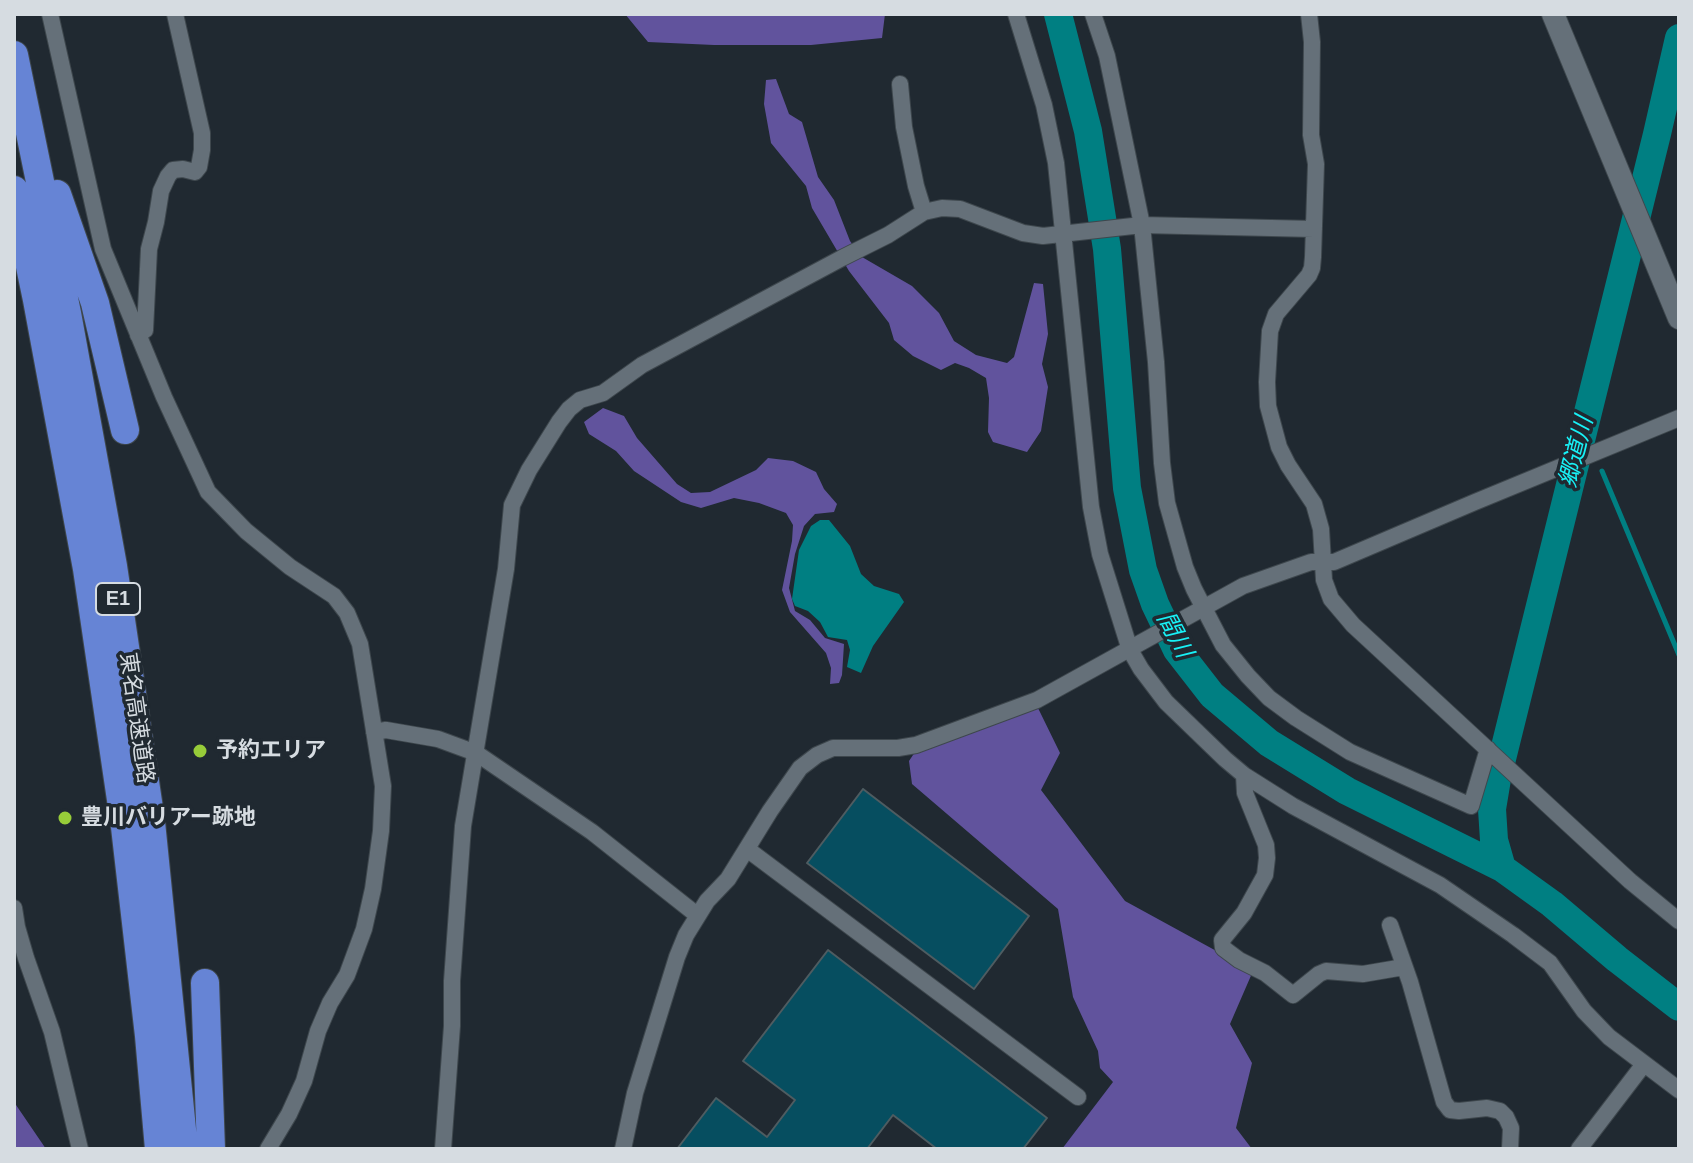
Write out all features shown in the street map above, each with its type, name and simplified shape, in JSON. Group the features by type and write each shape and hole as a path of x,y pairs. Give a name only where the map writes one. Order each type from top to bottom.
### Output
{"highway":[{"name":"東名高速道路","path":"14,55 67,313 113,566 151,822 184,1149"},
{"path":"21,91 95,303 125,430"},
{"name":"東名高速道路","path":"14,190 94,615 125,827 159,1149"},
{"path":"205,983 211,1149"}],"main road":[{"path":"1553,14 1679,318"}],"street":[{"path":"50,14 96,251 138,335 208,492 246,531 290,567 334,596 347,613 360,644 383,786 373,889 364,929 347,975 318,1031 304,1081 268,1149"},
{"path":"138,335 145,330 149,249 161,191 173,170 195,172 202,150 202,133 175,14"},
{"path":"1016,14 1047,120 1067,234 1091,507 1100,554 1132,648 1166,702 1244,775 1293,806 1440,885 1513,935 1550,963 1592,1020 1609,1037 1679,1090"},
{"path":"1093,14 1107,56 1139,226 1156,362 1167,503 1201,611 1223,645 1269,698 1350,752 1471,806 1489,750"},
{"path":"1309,14 1312,42 1311,135 1316,164 1312,268 1276,314 1270,331 1267,382 1268,406 1279,447 1314,504 1321,529 1324,580 1331,599 1353,625 1630,881 1679,921"},
{"path":"900,84 904,127 924,212"},
{"path":"443,1149 463,826 506,569 512,505 529,470 569,409 580,400 603,393 642,365 888,235 924,212 942,208 960,209 1023,233 1043,236 1139,226 1314,229"},
{"path":"623,1149 635,1093 677,957 697,915 728,879 800,768 817,755 833,748 916,745 1037,700 1243,586 1311,562 1334,562 1679,418"},
{"path":"374,732 386,730 438,739 476,753 592,832 697,915"},
{"path":"1244,775 1245,793 1266,845 1265,875 1244,913 1222,940 1223,948 1265,973 1293,995 1326,971 1363,974 1404,967"},
{"path":"747,849 1078,1097"},
{"path":"14,908 26,958 52,1032 80,1149"},
{"path":"1390,925 1410,982 1444,1102 1450,1110 1487,1108 1500,1111 1511,1128 1510,1149"},
{"path":"1579,1149 1644,1064"}],"shaded area":[{"path":"625,14 885,14 882,38 811,45 714,45 648,42"},
{"path":"776,79 789,114 802,122 818,177 834,200 850,241 862,257 912,286 939,313 954,341 976,355 1007,363 1014,357 1034,283 1043,284 1048,334 1042,364 1048,387 1041,431 1027,452 993,442 988,432 986,378 955,363 941,370 913,356 894,340 889,323 849,271 812,208 806,186 771,143 764,104 766,80"},
{"path":"603,408 624,416 637,438 677,484 691,493 710,492 756,470 768,458 793,461 816,472 824,489 837,504 834,512 815,514 804,526 789,588 795,611 810,620 825,638 844,644 839,683 830,684 831,668 826,653 790,612 782,590 793,525 786,513 734,498 701,508 681,502 634,471 616,451 589,434 584,422"},
{"path":"1038,708 1060,753 1041,790 1125,901 1253,971 1230,1024 1252,1063 1236,1128 1252,1149 1062,1149 1113,1082 1100,1068 1098,1051 1073,997 1058,909 912,784 909,761 917,749"},
{"path":"14,1102 46,1149 14,1149"}],"water":[{"path":"820,520 829,520 850,546 861,574 874,586 899,594 904,602 873,646 861,673 847,667 850,650 847,640 828,637 820,622 808,611 795,606 792,599 799,550 811,526"}],"building":[{"path":"863,789 1029,916 974,989 807,863"},
{"path":"828,950 1047,1118 1023,1149 937,1149 893,1115 867,1149 677,1149 716,1098 767,1137 795,1100 743,1061"}],"waterway":[{"name":"間川","path":"1058,14 1088,131 1107,249 1127,488 1143,570 1177,650 1212,695 1269,743 1347,791 1502,868 1552,904 1679,1007"},
{"name":"郷道川","path":"1502,868 1494,840 1492,809 1497,779 1679,38"},
{"path":"1602,471 1679,655"}],"place":[{"name":"予約エリア","path":"200,751"},
{"name":"豊川バリアー跡地","path":"65,818"}]}
